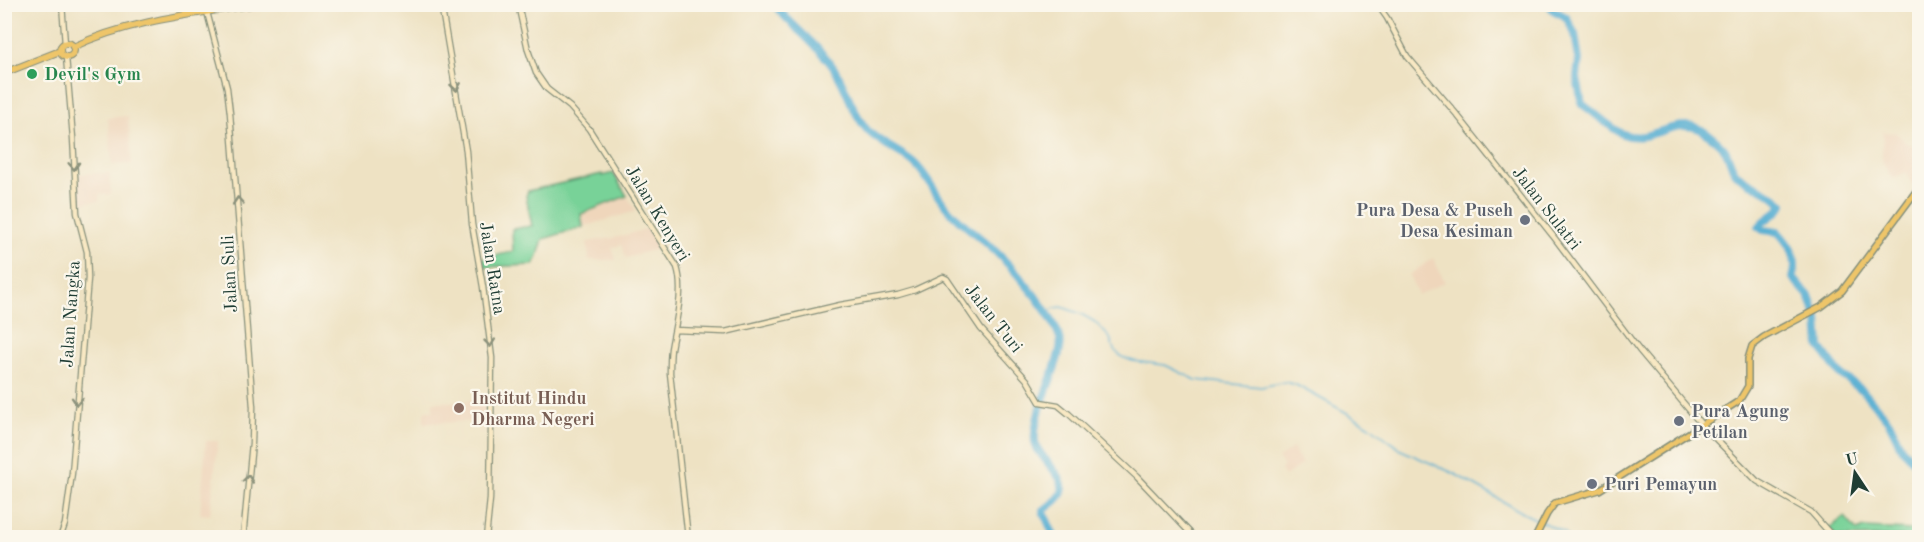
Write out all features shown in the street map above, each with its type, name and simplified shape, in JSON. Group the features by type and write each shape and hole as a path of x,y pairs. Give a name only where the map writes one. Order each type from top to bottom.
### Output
{"highway":[{"path":"73,48 99,37 147,23 257,4"},
{"path":"60,51 61,46 65,44 70,44 73,48"},
{"path":"60,51 66,57 72,55 73,48"},
{"path":"4,73 60,51"}],"main road":[{"path":"1535,537 1555,503 1599,490 1743,398 1748,382 1748,355 1755,343 1834,298 1849,283 1920,186"}],"street":[{"path":"62,4 65,44"},
{"name":"Jalan Ratna","path":"441,4 465,151 472,224 492,358 486,537"},
{"name":"Jalan Kenyeri","path":"518,4 525,42 535,72 547,89 570,107 594,135 677,267 680,285 670,351 670,373 688,537"},
{"name":"Jalan Sulatri","path":"1377,4 1407,56 1518,191 1635,344 1702,425 1757,481 1811,512 1834,537"},
{"name":"Jalan Suli","path":"208,14 227,88 230,113 253,407 243,537"},
{"name":"Jalan Nangka","path":"60,537 65,524 72,473 88,278 87,252 77,213 66,57"},
{"name":"Jalan Turi","path":"675,330 724,332 840,305 898,295 943,277 947,279 981,329 1027,380 1038,400 1042,403 1060,406 1096,437 1195,537"}],"shaded area":[{"path":"128,116 132,164 112,165 108,118"},
{"path":"1883,132 1896,133 1906,143 1919,147 1919,177 1913,186 1906,172 1893,179 1884,165 1882,159"},
{"path":"109,173 111,194 99,195 99,201 79,203 76,174"},
{"path":"627,196 636,211 583,227 581,214"},
{"path":"649,228 663,246 660,248 626,258 621,245 612,248 616,260 589,260 587,242 619,237"},
{"path":"1433,258 1445,282 1418,295 1409,275"},
{"name":"Institut Hindu Dharma Negeri","path":"487,397 485,421 424,423 424,411 433,411 433,402 460,402"},
{"path":"206,441 218,441 210,515 200,514"},
{"path":"1293,448 1302,464 1285,476 1281,469 1284,466 1278,458"}],"green space":[{"path":"613,173 627,196 581,214 583,227 543,239 533,265 484,267 483,258 513,252 512,229 532,226 526,196 528,191"},
{"path":"1845,517 1857,531 1863,528 1913,530 1919,537 1836,537 1829,528"}],"waterway":[{"path":"774,4 833,67 862,124 868,131 918,167 948,209 1013,269 1041,304 1055,327 1060,338 1058,357 1035,430 1037,448 1061,483 1060,496 1043,511 1055,538"},
{"path":"1548,4 1553,10 1566,17 1575,34 1579,60 1577,78 1582,104 1607,124 1623,134 1632,136 1642,136 1681,126 1700,129 1723,147 1737,174 1783,204 1759,227 1763,230 1778,232 1793,253 1795,265 1793,278 1809,296 1818,319 1820,347 1839,373 1863,391 1889,422 1902,449 1920,467"},
{"path":"1047,313 1054,308 1062,307 1081,314 1095,322 1110,338 1114,350 1122,357 1133,361 1165,365 1196,380 1261,387 1285,382 1296,385 1369,425 1401,450 1453,473 1525,514 1565,533 1568,538"}],"place":[{"name":"Devil's Gym","path":"32,74"},
{"name":"Pura Desa & Puseh Desa Kesiman","path":"1525,220"},
{"name":"Institut Hindu Dharma Negeri","path":"459,408"},
{"name":"Pura Agung Petilan","path":"1679,421"},
{"name":"Puri Pemayun","path":"1592,484"}]}
